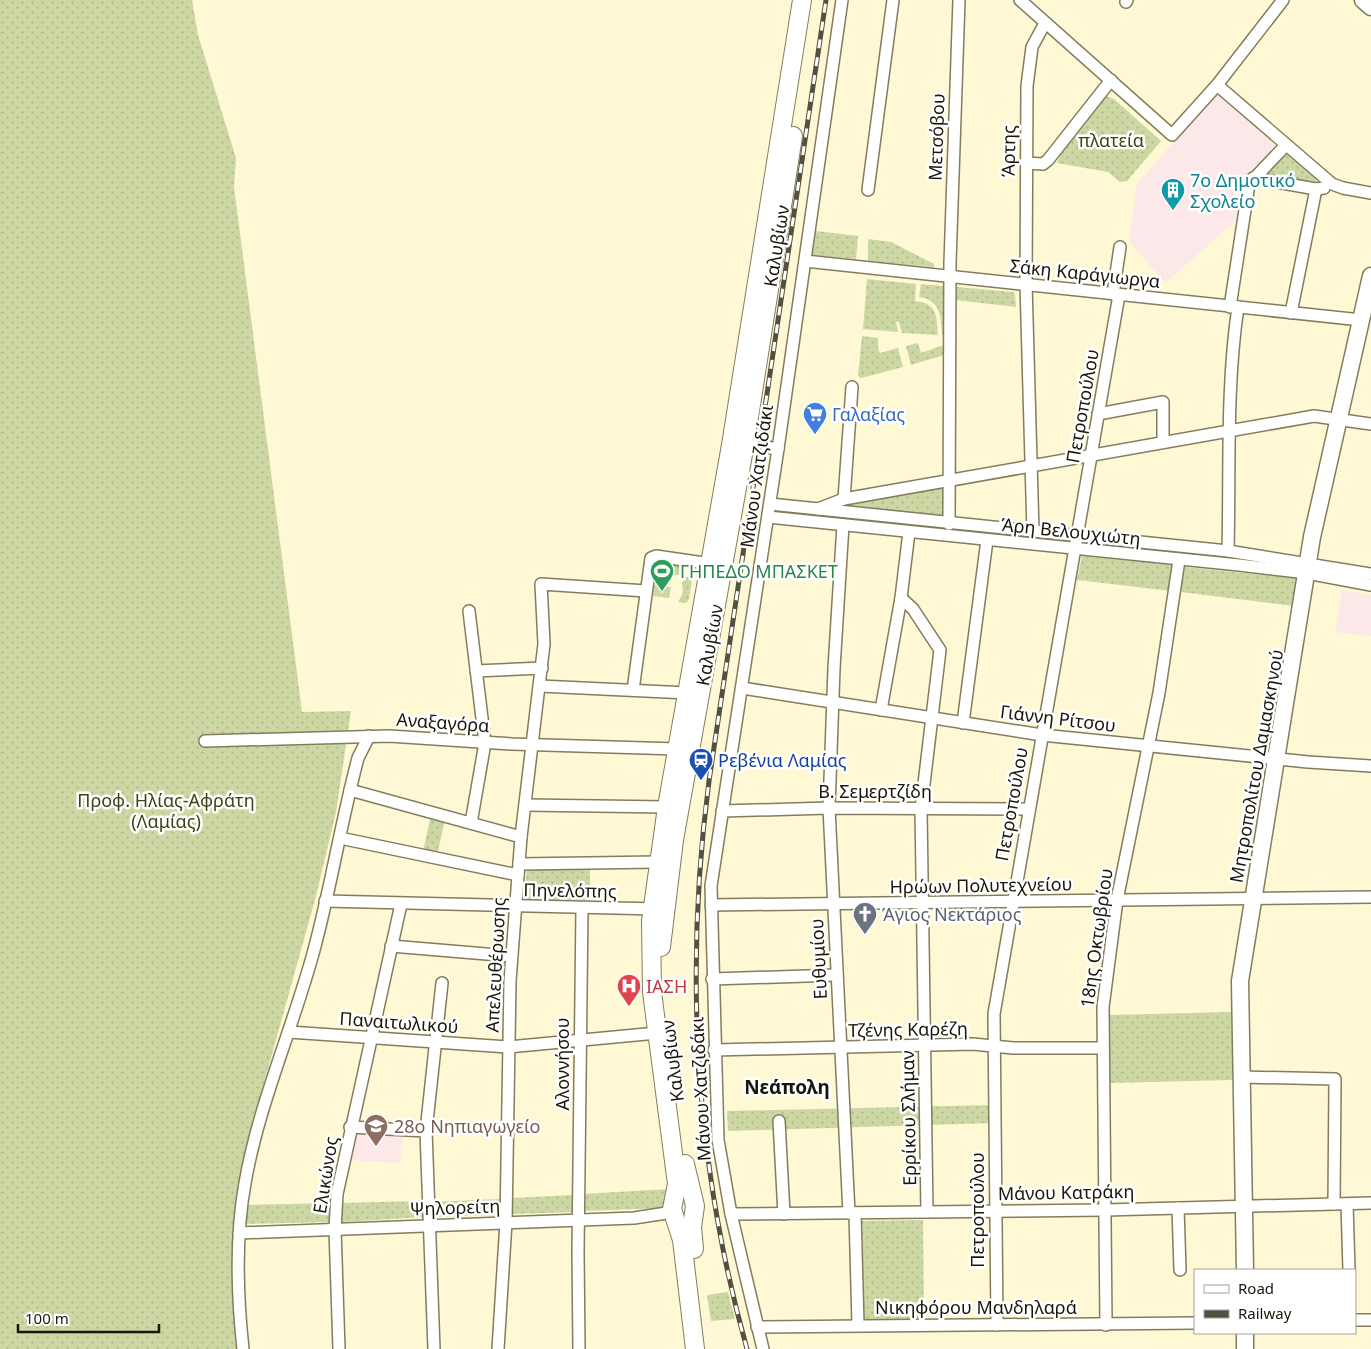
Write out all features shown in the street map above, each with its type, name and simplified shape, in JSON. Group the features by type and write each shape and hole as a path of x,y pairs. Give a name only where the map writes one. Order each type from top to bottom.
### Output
{"main road":[{"name":"Καλυβίων","path":"706,1349 692,1235 694,1206 686,1176 665,1003 658,909 658,862 711,564 802,0"},
{"name":"Καλυβίων","path":"695,1349 682,1240 674,1209 676,1181 650,967 658,909 674,840 745,443 814,0"},
{"path":"674,1209 685,1219 692,1215 694,1206"}],"street":[{"name":"Μάνου Χατζιδάκι","path":"762,1349 731,1214 718,1140 712,978 711,886 770,504 842,0"},
{"path":"868,190 893,0"},
{"name":"Μετσόβου","path":"949,524 950,276 959,0"},
{"path":"1020,0 1172,135 1217,85 1283,0"},
{"path":"1363,0 1371,7"},
{"name":"Άρτης","path":"1033,532 1026,284 1026,163 1029,61 1036,38 1045,23"},
{"path":"1026,163 1043,164 1048,160 1111,80"},
{"path":"1217,85 1332,184 1371,193"},
{"path":"1228,551 1234,307 1248,189 1252,178 1286,145"},
{"path":"1252,178 1316,189 1332,184"},
{"path":"1291,313 1316,189"},
{"name":"Πετροπούλου","path":"997,1325 994,1211 993,1046 995,1003 1073,548 1092,454 1116,294 1120,247"},
{"name":"Σάκη Καράγιωργα","path":"805,260 1360,320"},
{"name":"Μητροπολίτου Δαμασκηνού","path":"1245,1269 1239,991 1308,568 1338,417 1370,285"},
{"path":"844,499 852,387"},
{"path":"1098,414 1163,402 1163,442"},
{"path":"818,509 844,499 950,479 1314,416 1338,417 1371,424"},
{"path":"745,443 778,449"},
{"name":"Άρη Βελουχιώτη","path":"770,504 949,524 1228,551 1308,568 1371,585"},
{"name":"Άρη Βελουχιώτη","path":"768,517 1180,560 1371,574"},
{"name":"Ευθυμίου","path":"843,525 829,808 858,1324"},
{"path":"881,710 901,598 908,532"},
{"path":"963,723 988,540"},
{"path":"633,690 651,558 656,556 711,564"},
{"name":"18ης Οκτωβρίου","path":"1106,1325 1103,1007 1118,900 1149,746 1180,560"},
{"name":"Απελευθέρωσης","path":"498,1349 506,1222 511,956 521,837 545,635 541,584 646,591"},
{"name":"Ερρίκου Σλήμαν","path":"901,598 913,609 940,650 920,809 927,1212"},
{"path":"469,611 485,743 471,823"},
{"path":"476,671 542,668"},
{"path":"540,686 688,693"},
{"name":"Γιάννη Ρίτσου","path":"742,688 1042,735 1277,759 1371,766"},
{"path":"243,1349 238,1283 239,1233 249,1163 264,1104 289,1032 313,952 358,758 369,736"},
{"name":"Αναξαγόρα","path":"205,741 369,736 532,745 678,749"},
{"path":"350,790 521,837"},
{"path":"525,804 667,807"},
{"name":"Β. Σεμερτζίδη","path":"722,811 829,808 1028,808"},
{"path":"340,838 518,869 658,862"},
{"name":"Ηρώων Πολυτεχνείου","path":"711,905 1371,898"},
{"name":"Πηνελόπης","path":"325,901 658,909"},
{"name":"Ελικώνος","path":"339,1349 335,1229 338,1187 401,904"},
{"name":"Αλοννήσου","path":"579,1349 578,1220 582,908"},
{"path":"391,946 511,956"},
{"path":"712,978 837,975"},
{"path":"434,1349 426,1131 434,1042 442,983"},
{"name":"Παναιτωλικού","path":"289,1032 508,1047 657,1032"},
{"name":"Τζένης Καρέζη","path":"714,1050 924,1046 1103,1048"},
{"path":"1241,1077 1335,1079 1334,1204"},
{"path":"779,1121 784,1214"},
{"path":"350,1127 426,1131"},
{"name":"Μάνου Κατράκη","path":"731,1214 1105,1210 1371,1203"},
{"path":"1347,1204 1348,1269"},
{"path":"1178,1208 1180,1270"},
{"name":"Ψηλορείτη","path":"239,1233 655,1216 674,1209"},
{"path":"1356,1320 1371,1320"},
{"name":"Νικηφόρου Μανδηλαρά","path":"756,1326 1194,1323"},
{"path":"1245,1334 1245,1349"}],"shaded area":[{"path":"1217,93 1276,146 1231,198 1239,208 1238,219 1165,283 1129,241 1137,184"},
{"path":"1342,590 1371,595 1371,636 1335,632"},
{"name":"28ο Νηπιαγωγείο","path":"354,1131 403,1134 400,1163 349,1160"}],"green space":[{"name":"Προφ. Ηλίας-Αφράτη (Λαμίας)","path":"0,0 192,0 198,35 236,158 234,187 302,712 351,711 336,812 316,896 252,1126 237,1195 234,1246 237,1349 0,1349"},
{"name":"πλατεία","path":"1106,96 1114,99 1161,141 1127,181 1120,182 1108,172 1057,163 1061,153"},
{"path":"1290,148 1318,173 1316,182 1266,175"},
{"path":"816,231 858,236 856,259 812,255"},
{"path":"868,239 891,242 934,264 934,267 868,261"},
{"path":"867,279 916,284 915,301 928,305 935,312 938,335 902,333 899,322 896,322 898,332 863,329"},
{"path":"921,284 944,286 944,336 942,335 940,316 936,306 932,302 919,297"},
{"path":"957,287 1013,292 1015,294 1016,307 956,300"},
{"path":"862,336 878,338 880,353 898,348 903,367 861,378 858,376"},
{"path":"918,343 921,353 944,345 944,355 911,365 906,346"},
{"path":"946,484 946,519 847,506 848,502"},
{"path":"1082,556 1174,565 1171,591 1077,580"},
{"path":"655,560 688,566 682,575 674,575 670,579 665,580 657,575 653,575"},
{"path":"1184,567 1296,578 1294,606 1181,592"},
{"path":"687,577 692,579 689,599 686,603 678,602 683,593 682,583"},
{"name":"ΓΗΠΕΔΟ ΜΠΑΣΚΕΤ","path":"654,585 671,587 669,598 653,596"},
{"path":"431,815 445,819 437,855 423,852"},
{"path":"590,865 590,900 524,900 527,867"},
{"path":"1232,1012 1232,1080 1110,1083 1110,1015"},
{"path":"993,1105 993,1123 728,1131 727,1111"},
{"path":"670,1189 664,1208 583,1211 582,1194"},
{"path":"573,1195 573,1212 513,1214 513,1198"},
{"path":"501,1199 501,1215 432,1217 431,1202"},
{"path":"423,1201 425,1217 340,1222 341,1203"},
{"path":"330,1203 330,1222 246,1224 248,1205"},
{"path":"923,1220 924,1319 864,1321 862,1221"},
{"path":"728,1292 735,1319 711,1321 707,1295"}],"railway":[{"path":"747,1349 729,1279 716,1209 699,1067 696,995 701,852 709,781 826,0"}],"place":[{"name":"7ο Δημοτικό Σχολείο","path":"1173,211"},
{"name":"Γαλαξίας","path":"815,435"},
{"name":"ΓΗΠΕΔΟ ΜΠΑΣΚΕΤ","path":"662,592"},
{"name":"Ρεβένια Λαμίας","path":"701,781"},
{"name":"Άγιος Νεκτάριος","path":"865,935"},
{"name":"ΙΑΣΗ","path":"629,1007"},
{"name":"28ο Νηπιαγωγείο","path":"376,1147"}],"district":[{"name":"Νεάπολη","path":"787,1087"}]}
